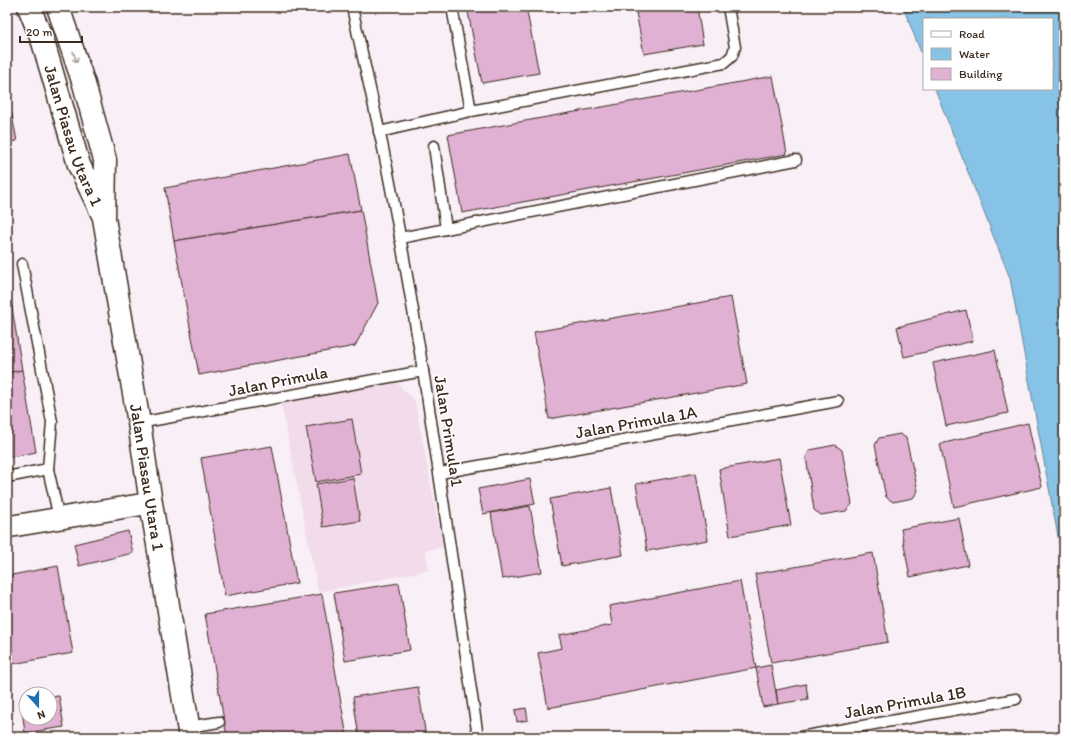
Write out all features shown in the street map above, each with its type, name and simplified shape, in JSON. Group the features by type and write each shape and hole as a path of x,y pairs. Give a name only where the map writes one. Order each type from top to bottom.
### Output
{"street":[{"name":"Jalan Piasau Utara 1","path":"28,7 43,42 79,165 104,218"},
{"name":"Jalan Piasau Utara 1","path":"59,7 84,84 105,160 104,218 140,423 151,503 189,732"},
{"path":"7,527 151,503"}],"lane":[{"name":"Jalan Primula 1","path":"352,7 400,238 423,370 440,473 478,737"},
{"path":"452,7 471,111"},
{"path":"379,132 471,111 724,64 732,56 736,47 728,7"},
{"path":"434,146 446,229"},
{"path":"400,238 796,160"},
{"path":"22,264 52,422 48,469 59,518"},
{"name":"Jalan Primula","path":"140,423 423,370"},
{"name":"Jalan Primula 1A","path":"440,473 838,401"},
{"path":"7,477 48,469"},
{"name":"Jalan Primula 1B","path":"800,737 1016,698"},
{"path":"189,732 219,722"}],"shaded area":[{"path":"395,381 415,401 443,547 425,551 429,570 318,592 281,404"}],"water":[{"path":"903,7 1064,7 1064,569 1010,278 935,90 1053,90 1053,18 923,18 923,57"}],"building":[{"path":"467,7 526,7 539,73 482,83"},
{"path":"635,7 697,7 703,44 644,54"},
{"path":"773,76 787,154 462,213 448,135"},
{"path":"7,90 17,141 7,142"},
{"path":"350,154 361,210 174,241 165,188"},
{"path":"361,210 378,303 355,346 199,375 174,241"},
{"path":"7,276 22,370 7,373"},
{"path":"731,297 747,384 549,419 534,332"},
{"path":"966,310 973,341 904,357 897,327"},
{"path":"995,350 1008,413 946,426 933,363"},
{"path":"22,370 36,452 7,458 7,373"},
{"path":"352,419 361,474 316,482 306,427"},
{"path":"1028,423 1042,487 954,507 940,444"},
{"path":"900,434 906,438 918,491 913,498 893,502 886,497 875,445 879,438"},
{"path":"835,445 842,450 852,504 846,511 821,515 814,510 806,457 810,450"},
{"path":"272,446 297,583 225,596 201,458"},
{"path":"779,458 791,525 730,536 719,469"},
{"path":"696,473 708,540 647,551 636,484"},
{"path":"353,478 360,521 323,527 316,484"},
{"path":"530,479 535,504 483,514 478,489"},
{"path":"611,488 623,555 562,566 550,499"},
{"path":"530,506 542,572 502,579 491,513"},
{"path":"959,518 968,565 910,577 901,529"},
{"path":"128,531 133,553 79,566 74,544"},
{"path":"873,553 888,642 771,663 755,574"},
{"path":"58,566 73,653 7,665 7,576"},
{"path":"740,581 756,668 548,708 538,653 562,648 559,635 612,625 609,606"},
{"path":"399,583 410,650 345,661 334,593"},
{"path":"322,594 347,737 227,737 205,614"},
{"path":"771,665 778,704 763,707 756,668"},
{"path":"806,684 808,699 778,704 776,690"},
{"path":"418,687 426,737 359,737 353,697"},
{"path":"58,696 64,727 25,733 24,726 58,726"},
{"path":"526,708 528,720 517,722 515,710"}]}
